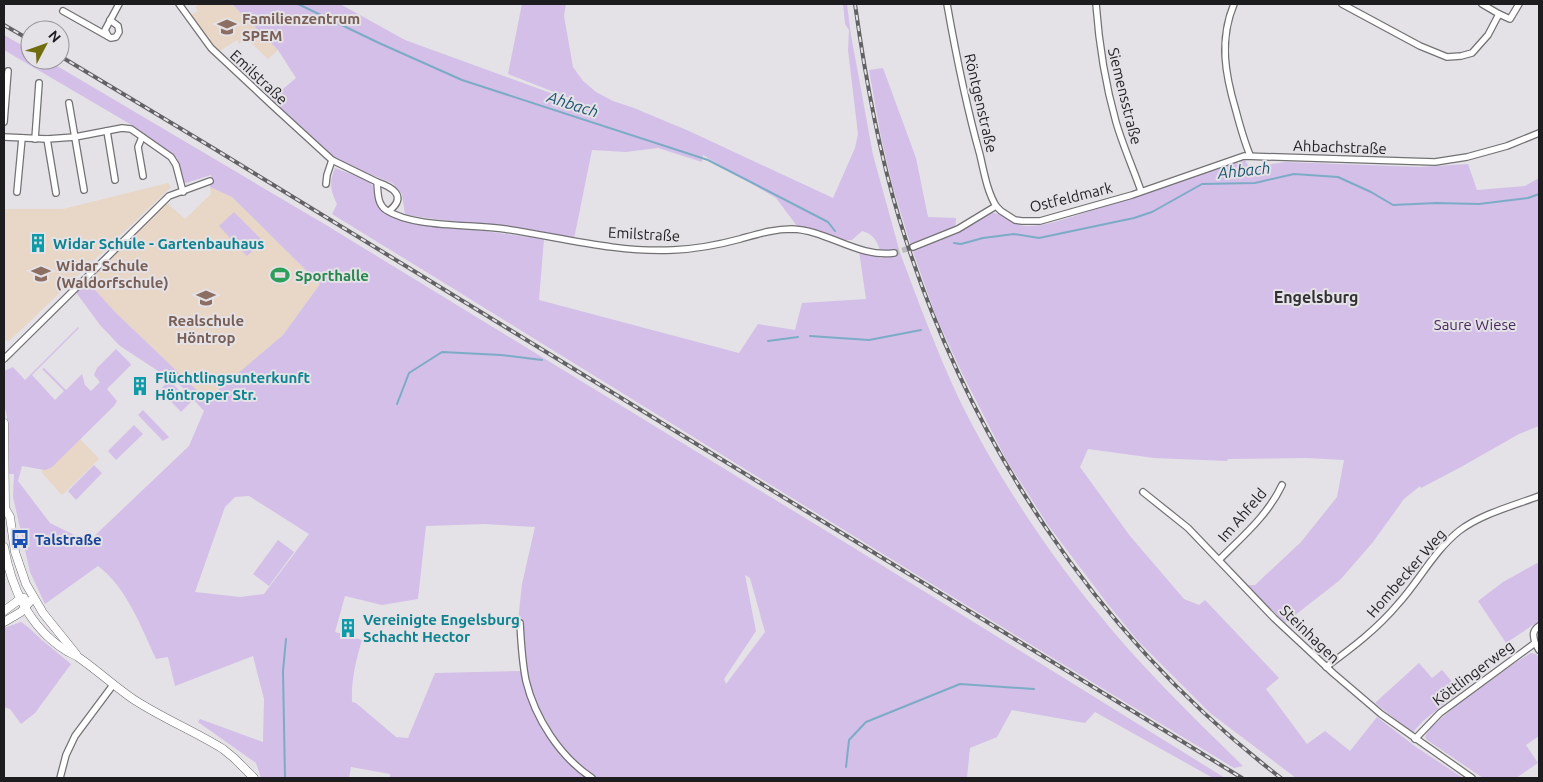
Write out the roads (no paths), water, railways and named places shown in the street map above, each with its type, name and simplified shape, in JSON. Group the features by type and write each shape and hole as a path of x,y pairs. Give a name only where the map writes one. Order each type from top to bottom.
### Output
{"street":[{"path":"108,36 105,30 119,4"},
{"name":"Emilstraße","path":"179,4 216,54 332,160 396,191 398,196 397,202 395,207 389,211"},
{"name":"Röntgenstraße","path":"947,4 975,138 991,196 996,206"},
{"name":"Siemensstraße","path":"1096,4 1102,58 1108,90 1116,123 1141,191"},
{"path":"1234,4 1225,44 1226,71 1245,144 1250,155"},
{"path":"1342,4 1420,46 1447,57 1472,53 1488,35 1499,14"},
{"path":"1482,4 1510,20 1519,4"},
{"path":"63,11 111,38 116,37 119,32 118,26 110,20"},
{"path":"4,122 8,71"},
{"path":"35,139 39,83"},
{"path":"69,104 84,190"},
{"path":"4,136 47,139 75,137 126,128 171,157 174,161 182,192"},
{"path":"107,131 115,180"},
{"name":"Ahbachstraße","path":"1141,191 1250,155 1266,158 1435,162 1467,157 1507,146 1539,133"},
{"path":"142,137 138,147 143,176"},
{"path":"17,192 22,138"},
{"path":"47,139 56,193"},
{"path":"326,184 332,160"},
{"path":"4,359 163,202 170,196 210,181"},
{"path":"377,182 382,206 389,211"},
{"name":"Ostfeldmark","path":"996,206 1015,220 1022,222 1040,221 1141,191"},
{"path":"913,248 958,229 996,206"},
{"name":"Emilstraße","path":"389,211 412,219 496,228 559,239 644,250 698,249 770,230 794,229 877,254 894,253"},
{"path":"4,423 5,509 10,517 15,552 21,572 33,598 77,656"},
{"name":"Im Ahfeld","path":"1219,560 1276,499 1282,485"},
{"name":"Steinhagen","path":"1143,492 1188,528 1274,618 1381,714 1472,778"},
{"name":"Hombecker Weg","path":"1326,666 1357,644 1382,621 1405,596 1440,550 1458,532 1488,515 1539,496"},
{"path":"4,547 9,572 20,599 34,620 53,641 77,656 133,699 223,749 254,778"},
{"path":"4,610 20,599 33,598"},
{"path":"6,621 26,608 33,598"},
{"path":"6,621 22,618 34,620"},
{"path":"520,623 526,680 540,716 556,744 592,778"},
{"name":"Köttlingerweg","path":"1415,739 1440,713 1534,643 1534,630 1539,626"},
{"path":"1534,643 1539,650"},
{"path":"60,778 66,755 75,736 114,685"}],"waterway":[{"name":"Ahbach","path":"298,4 462,80 708,160 828,222 835,231"},
{"name":"Ahbach","path":"954,243 961,244 983,238 1014,234 1039,238 1134,218 1152,212 1202,184 1255,183 1294,174 1338,177 1371,192 1393,205 1479,204 1528,198 1539,194"},
{"path":"810,336 869,340 921,330"},
{"path":"768,341 798,337"},
{"path":"397,404 409,373 442,352 501,355 542,360"},
{"path":"285,778 283,671 286,639"},
{"path":"846,767 849,740 866,722 960,684 1034,689"}],"tunnel":[{"path":"894,253 913,247"}],"railway":[{"path":"855,4 873,112 899,218 927,300 961,379 1001,455 1046,528 1097,597 1153,662 1215,723 1281,778"},
{"path":"4,25 20,34"},
{"path":"70,62 1242,778"}],"place":[{"name":"Familienzentrum SPEM","path":"227,27"},
{"name":"Widar Schule - Gartenbauhaus","path":"38,243"},
{"name":"Widar Schule (Waldorfschule)","path":"41,274"},
{"name":"Sporthalle","path":"280,275"},
{"name":"Realschule Höntrop","path":"206,298"},
{"name":"Flüchtlingsunterkunft Höntroper Str.","path":"140,386"},
{"name":"Talstraße","path":"20,539"},
{"name":"Vereinigte Engelsburg Schacht Hector","path":"348,628"}],"district":[{"name":"Engelsburg","path":"1316,297"}],"park label":[{"name":"Saure Wiese","path":"1475,324"}]}
